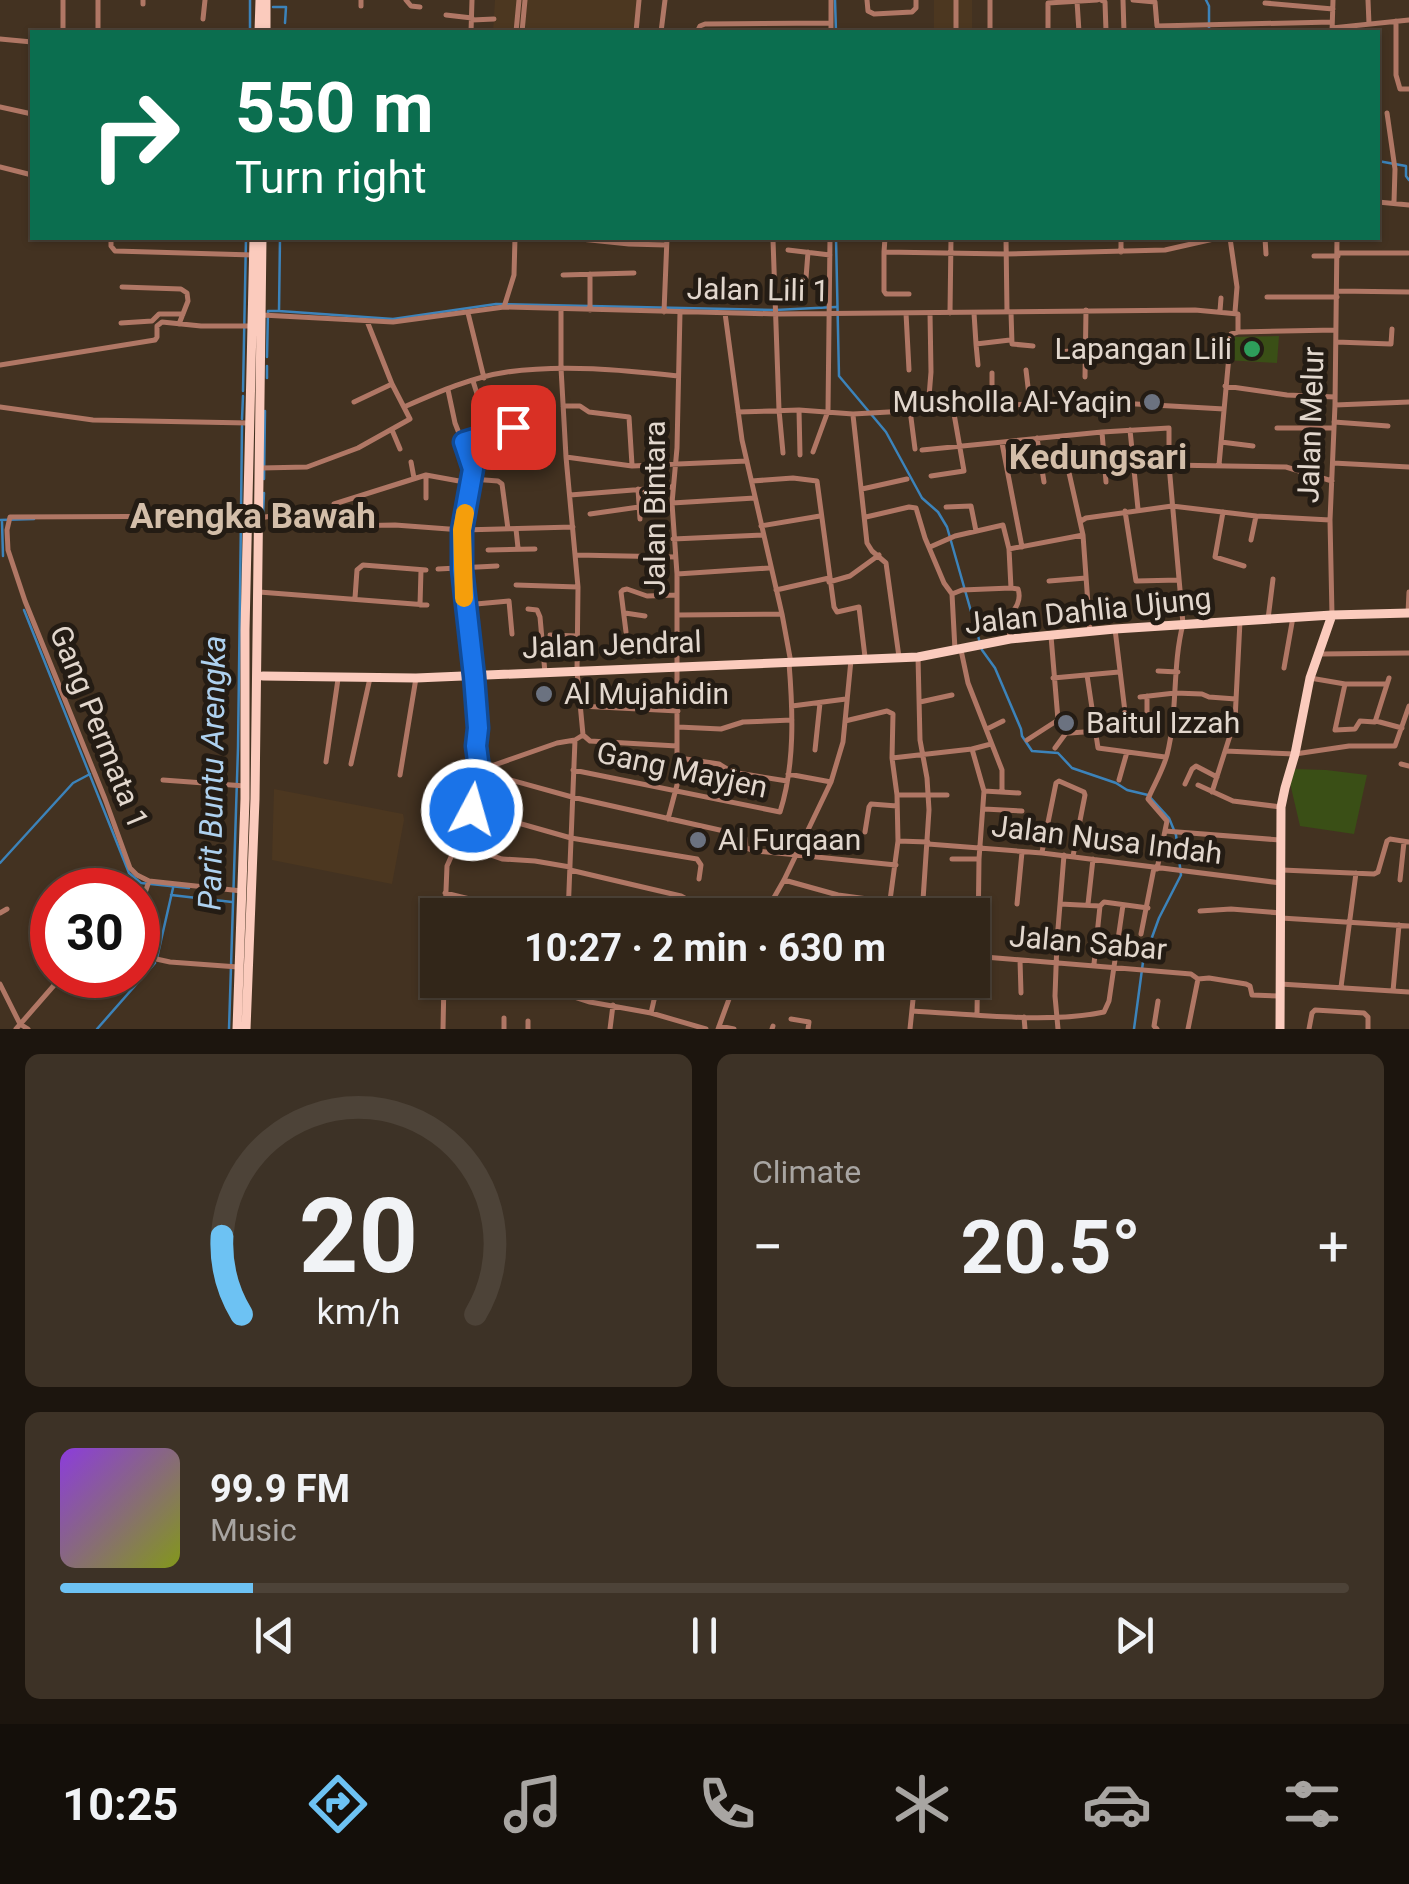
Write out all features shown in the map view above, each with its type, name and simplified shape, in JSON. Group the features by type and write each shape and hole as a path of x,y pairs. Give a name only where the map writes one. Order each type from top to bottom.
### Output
{"main road":[{"path":"262,30 263,0"},
{"path":"246,1029 250,799 261,592 247,326 248,255 253,240"},
{"path":"236,1029 236,891 250,799 239,785 262,468 262,240"},
{"name":"Jalan Dahlia Ujung","path":"850,660 918,657 1010,639 1114,629 1409,613"},
{"path":"1280,1029 1282,807 1310,678 1332,615"},
{"name":"Jalan Jendral","path":"259,675 416,678 850,660"}],"street":[{"path":"63,0 63,30"},
{"path":"98,0 98,30"},
{"path":"203,19 205,0"},
{"path":"406,0 410,6 420,8"},
{"path":"471,30 472,0"},
{"path":"519,30 522,0"},
{"path":"636,30 638,0"},
{"path":"661,30 664,0"},
{"path":"831,0 831,30"},
{"path":"867,0 868,11 874,14 912,12 916,0"},
{"path":"956,0 956,30"},
{"path":"990,0 990,30"},
{"path":"1048,30 1048,3 1099,0 1105,2 1106,30"},
{"path":"1123,0 1124,30"},
{"path":"1133,0 1156,2 1157,30 1332,28 1409,20"},
{"path":"1332,28 1334,0"},
{"path":"1368,0 1369,24"},
{"path":"1078,1 1078,30"},
{"path":"1266,3 1333,9"},
{"path":"446,14 494,20"},
{"path":"1396,21 1396,80 1400,89 1409,89"},
{"path":"699,30 702,25 784,28 831,23"},
{"path":"0,40 30,42"},
{"path":"0,107 30,114"},
{"path":"1386,112 1396,169 1394,202"},
{"path":"0,167 30,174"},
{"path":"1380,202 1409,204"},
{"path":"111,240 115,251 248,255"},
{"path":"505,304 514,275 516,240"},
{"path":"590,240 629,244 666,241 664,307"},
{"path":"773,240 783,453"},
{"path":"813,452 828,411 830,240"},
{"path":"886,240 884,291 908,294"},
{"path":"950,312 951,240"},
{"path":"1006,240 1010,340 1013,345 1033,346"},
{"path":"1121,240 1121,252"},
{"path":"1170,240 1171,249"},
{"path":"884,252 1121,252 1171,249 1209,240"},
{"path":"1230,240 1238,332"},
{"path":"1265,240 1266,254"},
{"name":"Jalan Melur","path":"1332,615 1330,520 1336,240"},
{"path":"788,250 830,254"},
{"path":"806,278 808,252"},
{"path":"1314,256 1408,253"},
{"path":"563,275 634,273"},
{"path":"590,274 590,307"},
{"path":"122,287 181,289 187,293 188,301 179,324"},
{"path":"1267,298 1409,292"},
{"path":"1220,298 1220,311"},
{"name":"Jalan Lili 1","path":"265,315 393,322 468,314 505,304 560,310 664,307 680,312 725,313 1235,312"},
{"path":"560,310 566,457 578,588 577,671 584,739 678,746"},
{"path":"1085,378 1086,310"},
{"name":"Jalan Bintara","path":"668,819 676,791 678,746 672,486 676,465 680,312"},
{"path":"974,312 978,366"},
{"path":"725,313 747,461 790,663 792,720 787,778"},
{"path":"906,313 909,370"},
{"path":"928,410 930,313"},
{"path":"121,323 152,321 159,314 183,314"},
{"path":"468,314 484,378"},
{"path":"262,468 307,468 358,448 410,418 367,321"},
{"path":"0,365 155,340 160,323 247,326"},
{"path":"1336,342 1390,344 1392,329"},
{"path":"1219,465 1230,338 1234,333 1336,330"},
{"path":"976,344 1010,340"},
{"path":"1058,352 1084,350"},
{"name":"Jalan Bintara","path":"404,407 508,372 561,368 678,376"},
{"path":"1026,370 1030,404"},
{"path":"992,373 992,406"},
{"path":"473,381 484,416"},
{"path":"354,402 392,384"},
{"path":"1225,386 1335,401 1409,402"},
{"path":"445,898 447,866 472,810 480,770 462,569 462,530 472,464 448,390"},
{"path":"738,412 799,410 853,414 1101,402 1224,409"},
{"path":"563,406 629,417 632,466"},
{"path":"0,407 93,420 251,423"},
{"path":"930,476 964,471 953,408"},
{"path":"799,410 800,455"},
{"path":"910,410 918,450 1168,428 1182,624 1166,758 1150,796 1172,831 1156,868 1141,934"},
{"path":"853,414 868,546 886,562 898,657"},
{"path":"1278,428 1388,426"},
{"path":"464,442 513,427"},
{"path":"392,430 400,450"},
{"path":"1130,430 1138,509"},
{"path":"1102,432 1106,482"},
{"path":"1061,436 1083,535 1090,632"},
{"path":"1037,438 1044,482"},
{"path":"1221,442 1253,446"},
{"path":"1002,443 1022,547"},
{"path":"566,457 632,466 747,461"},
{"path":"411,462 411,478"},
{"path":"1333,463 1409,467"},
{"path":"1168,465 1291,468 1332,481"},
{"path":"426,475 426,498"},
{"path":"518,548 512,529 502,484 498,482 426,475 334,504 339,525 343,526 462,530 512,529 572,527"},
{"path":"862,489 907,479"},
{"path":"752,481 816,480 836,611 859,607 866,660"},
{"path":"570,495 672,486"},
{"path":"638,488 640,519"},
{"path":"672,503 756,498"},
{"path":"946,507 970,505 976,531"},
{"path":"1081,522 1086,518 1172,506 1330,520"},
{"path":"590,514 639,507"},
{"path":"866,518 915,507 944,583 952,594 958,650 1002,770 1002,792"},
{"path":"1126,511 1136,581 1179,580"},
{"path":"1223,512 1215,557 1244,566"},
{"path":"761,526 820,516"},
{"path":"1251,540 1256,516"},
{"path":"257,517 336,517"},
{"name":"Gang Permata 1","path":"131,868 18,579 8,550 10,519 257,517"},
{"path":"930,547 1002,524 1009,550 1010,588"},
{"path":"673,539 763,535"},
{"path":"1009,550 1083,535"},
{"path":"488,550 535,549"},
{"path":"576,555 675,557"},
{"path":"776,590 850,576 879,556"},
{"path":"261,592 423,605 424,570 363,565 357,570 355,598"},
{"path":"438,569 497,566"},
{"path":"677,574 770,568"},
{"path":"1049,581 1086,578"},
{"path":"1268,619 1273,579"},
{"path":"516,584 578,588"},
{"path":"626,632 621,592 624,589 647,596 677,595"},
{"path":"952,594 962,590 1018,589 1016,609 1008,618 1010,639"},
{"path":"1409,592 1409,613"},
{"path":"465,604 509,601 512,634"},
{"path":"528,609 538,611 545,672"},
{"path":"625,613 645,616"},
{"path":"677,615 782,614"},
{"path":"1284,668 1293,617"},
{"path":"1212,792 1235,720 1240,621"},
{"path":"1114,629 1125,712"},
{"path":"550,635 578,636"},
{"path":"1051,636 1058,720 1066,733"},
{"path":"677,640 696,640"},
{"path":"1318,654 1409,653"},
{"path":"918,657 922,756 928,795 923,898"},
{"path":"774,898 831,782 843,742 850,660"},
{"path":"1158,671 1178,672"},
{"path":"1054,678 1120,672"},
{"path":"1087,674 1098,748 1166,758"},
{"path":"326,762 338,676"},
{"path":"351,764 370,678"},
{"path":"400,775 416,678"},
{"path":"1310,678 1345,684 1388,681 1376,721"},
{"path":"1345,684 1334,730 1354,729 1360,722 1376,721 1402,728"},
{"path":"1147,724 1144,696 1176,693 1236,699"},
{"path":"920,702 952,695"},
{"path":"792,706 846,699"},
{"path":"814,750 820,703"},
{"path":"580,706 678,711"},
{"path":"1225,751 1295,754 1349,746 1394,746 1409,706"},
{"path":"845,721 892,714 898,841 891,898"},
{"path":"678,727 720,729 744,722 792,720"},
{"path":"1027,740 1058,720"},
{"path":"986,729 1004,721"},
{"path":"1055,748 1066,733 1112,730"},
{"path":"480,770 583,735"},
{"path":"569,898 574,740"},
{"path":"892,758 992,744"},
{"path":"972,749 984,790 977,898"},
{"path":"1119,780 1127,752"},
{"path":"677,758 719,764 732,772 831,782"},
{"path":"1401,764 1409,766"},
{"path":"1185,784 1196,766 1218,777"},
{"name":"Gang Mayjen","path":"574,770 781,811 787,778"},
{"path":"479,782 507,779 742,836 749,849 896,866"},
{"path":"163,780 239,785"},
{"path":"1042,853 1059,781 1085,795 1073,856"},
{"path":"1198,785 1243,803 1282,807"},
{"path":"984,790 1019,793"},
{"path":"897,795 947,795"},
{"path":"865,832 871,804 897,806"},
{"path":"984,809 1022,811"},
{"path":"472,810 571,838 697,859 701,865 700,878"},
{"path":"1172,831 1280,840"},
{"path":"1280,870 1376,874 1390,839 1406,842 1400,880"},
{"name":"Jalan Nusa Indah","path":"898,841 1064,855 1280,883"},
{"path":"456,843 502,858 534,861 684,898"},
{"path":"1017,904 1022,852"},
{"path":"1058,1029 1056,961 1064,855"},
{"name":"Jalan Nusa Indah","path":"952,858 979,859"},
{"path":"1088,904 1093,859"},
{"path":"1341,986 1356,873"},
{"path":"784,880 860,898"},
{"path":"160,884 236,891"},
{"path":"445,893 466,898"},
{"path":"1094,964 1100,906 1104,902 1148,908"},
{"path":"1060,904 1100,906"},
{"path":"912,1011 1024,1016 1104,1012 1124,905"},
{"path":"1200,912 1231,910 1409,926"},
{"path":"1393,991 1399,925"},
{"name":"Jalan Sabar","path":"990,957 1191,974 1198,980 1209,978 1250,986 1252,995 1341,986 1409,992"},
{"path":"160,960 233,966"},
{"path":"1020,960 1020,993"},
{"path":"1188,1029 1198,980"},
{"path":"0,984 18,1026"},
{"path":"18,1026 43,998"},
{"path":"443,1029 444,998"},
{"path":"576,998 651,1012 706,1029"},
{"path":"651,1012 655,998"},
{"path":"729,998 718,1028 734,1029"},
{"path":"910,1029 913,998"},
{"path":"976,998 977,1015"},
{"path":"1156,1029 1158,1001"},
{"path":"610,1029 613,1005"},
{"path":"1310,1029 1315,1010 1364,1013 1368,1029"},
{"path":"1024,1016 1024,1029"},
{"path":"504,1018 504,1029"},
{"path":"791,1018 809,1022 808,1029"},
{"path":"18,1026 28,1029"}],"shaded area":[{"path":"495,0 637,0 634,30 493,30"},
{"path":"934,0 972,0 972,30 934,30"},
{"path":"274,789 403,814 392,884 272,860"}],"green space":[{"name":"Lapangan Lili","path":"1279,336 1277,363 1225,360 1227,337"},
{"path":"1294,769 1367,775 1354,834 1300,826 1290,783"}],"waterway":[{"name":"Parit Buntu Arengka","path":"250,0 250,30"},
{"path":"835,0 836,30"},
{"path":"1206,0 1209,30"},
{"path":"273,7 286,7 285,23"},
{"path":"1380,161 1406,166 1409,180"},
{"name":"Parit Buntu Arengka","path":"243,391 246,240"},
{"name":"Parit Buntu Arengka","path":"267,357 268,311 279,311 280,240"},
{"path":"836,240 839,376 886,432 922,498 947,527 982,650 995,668 1022,736 1032,751 1058,753 1072,768 1148,795 1169,818 1176,835 1181,875 1143,962 1134,1029"},
{"path":"279,311 393,319 496,304 775,310 836,307"},
{"name":"Parit Buntu Arengka","path":"267,366 267,378"},
{"name":"Parit Buntu Arengka","path":"242,419 243,396"},
{"name":"Parit Buntu Arengka","path":"264,479 265,411"},
{"name":"Parit Buntu Arengka","path":"241,513 242,426"},
{"name":"Parit Buntu Arengka","path":"263,515 264,493"},
{"name":"Parit Buntu Arengka","path":"229,1029 241,518"},
{"path":"0,520 34,519"},
{"path":"2,522 3,556"},
{"path":"24,610 129,873 141,883 189,888"},
{"path":"0,863 73,783 90,774"},
{"path":"160,945 173,888"},
{"path":"171,895 232,902"},
{"path":"97,1029 124,998"}],"slow traffic":[{"path":"464,598 465,513"}],"place":[{"name":"Lapangan Lili","path":"1252,349"},
{"name":"Musholla Al-Yaqin","path":"1152,402"},
{"name":"Al Mujahidin","path":"544,694"},
{"name":"Baitul Izzah","path":"1066,723"},
{"name":"Al Furqaan","path":"698,840"}],"district":[{"name":"Kedungsari","path":"1098,457"},
{"name":"Arengka Bawah","path":"253,516"}],"route":[{"path":"472,810 480,770 476,758 474,676 463,593 462,530 473,469 464,442 513,427"}]}
